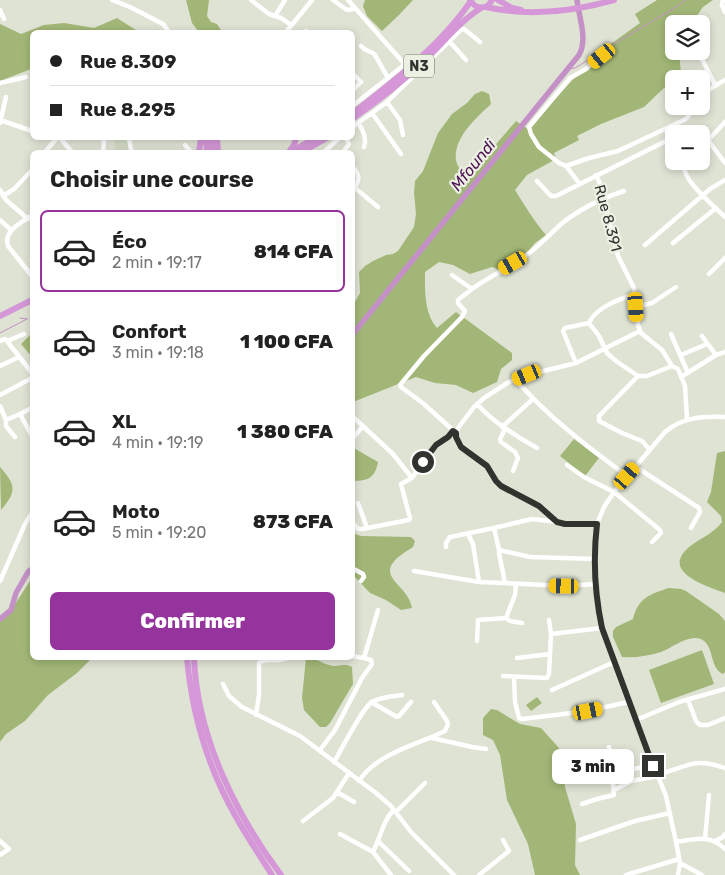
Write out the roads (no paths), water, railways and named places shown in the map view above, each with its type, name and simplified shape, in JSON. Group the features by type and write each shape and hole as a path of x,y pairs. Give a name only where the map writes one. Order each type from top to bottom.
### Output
{"highway":[{"name":"N3","path":"355,111 456,21 471,0 475,6 483,7"},
{"name":"N3","path":"355,121 446,43 470,14 492,0"},
{"path":"498,0 512,8 532,12"},
{"path":"483,7 512,12 574,10 614,0"},
{"path":"294,150 311,140"},
{"path":"306,150 323,140"},
{"path":"314,150 325,140"},
{"path":"0,311 30,297"},
{"path":"0,316 30,301"},
{"path":"187,660 193,702 210,763 236,816 272,875"},
{"path":"194,660 202,711 220,769 247,822 282,875"}],"street":[{"path":"112,0 163,24 168,30"},
{"path":"251,0 269,14 291,25"},
{"path":"275,16 285,0"},
{"path":"287,30 312,0"},
{"path":"332,0 347,10 354,9"},
{"path":"348,0 354,9 407,66 355,104"},
{"path":"723,0 722,5 725,12"},
{"path":"0,10 4,19"},
{"path":"364,147 366,140 355,121 372,113 386,102 446,43 463,29 480,42"},
{"path":"446,43 466,60"},
{"path":"361,46 366,51 373,52 388,78"},
{"path":"579,183 566,166 559,163 539,147 529,127 570,78 586,69 608,49"},
{"path":"702,60 715,85"},
{"path":"355,76 361,82 355,88"},
{"path":"0,83 26,77"},
{"path":"710,90 725,80"},
{"path":"0,124 6,97"},
{"path":"386,102 400,120 403,135"},
{"path":"372,113 401,154"},
{"path":"566,166 618,151 684,120 689,115"},
{"path":"0,120 30,130"},
{"path":"710,138 725,122"},
{"path":"47,150 56,140"},
{"path":"60,140 70,150"},
{"path":"326,150 337,140"},
{"path":"537,180 551,196 556,196 596,174 665,141"},
{"path":"710,143 725,162"},
{"path":"185,145 189,150"},
{"path":"355,169 359,174 355,187"},
{"path":"684,170 704,196 725,217"},
{"path":"3,196 14,189 30,172"},
{"name":"Rue 8.391","path":"596,174 604,198 609,226 618,256 632,283 640,331"},
{"path":"645,245 710,189 725,180"},
{"path":"0,190 3,196 28,219 11,230 8,237 8,245 30,273"},
{"path":"355,190 378,207"},
{"path":"557,522 539,506 501,486 487,466 461,447 455,432 400,385 424,356 462,317 465,311 458,303 458,300 472,289 524,257 575,214 604,198 624,191"},
{"path":"673,243 716,208"},
{"path":"0,220 11,230"},
{"path":"709,274 725,258"},
{"path":"452,275 472,289"},
{"path":"636,307 652,303 676,287"},
{"path":"589,323 592,316 607,306 635,294"},
{"path":"589,323 599,336 605,349 616,361 638,376 647,376 672,366"},
{"path":"576,363 563,331 565,328 589,323"},
{"path":"355,526 358,529 409,520 401,485 403,482 412,478 428,453 455,432 477,404 495,391 527,375 576,363 640,331 662,350 672,366 678,369 685,390 687,420"},
{"path":"0,341 4,339 8,341 24,334"},
{"path":"671,334 688,373"},
{"path":"702,336 716,355"},
{"path":"8,341 30,371"},
{"path":"681,355 707,344"},
{"path":"681,376 716,355 725,352"},
{"path":"0,366 19,357"},
{"path":"638,376 598,418 622,433 642,442 649,449"},
{"path":"0,394 30,379"},
{"path":"516,380 532,399 585,445 627,476"},
{"path":"512,471 518,458 500,439 504,428 532,399"},
{"path":"477,404 488,416 504,428 537,448"},
{"path":"0,406 6,420 6,426 15,437"},
{"path":"6,420 30,409"},
{"path":"20,414 30,432"},
{"path":"678,875 679,861 670,813 658,776 628,702 602,628 596,584 597,524 614,492 669,428 687,420 708,416 725,417"},
{"path":"355,419 393,454 412,478"},
{"path":"355,435 363,426"},
{"path":"567,465 584,477 614,492 660,530 661,533 652,542"},
{"path":"636,467 699,508 700,512 691,528"},
{"path":"358,503 366,528"},
{"path":"1,577 30,516"},
{"path":"446,547 450,537 532,519 565,524 597,524"},
{"path":"494,528 505,582"},
{"path":"468,534 474,548 479,582"},
{"path":"499,550 530,557 595,560"},
{"path":"355,570 363,574 364,577 361,581"},
{"path":"414,571 479,582 564,586 596,584"},
{"path":"506,618 513,600 516,584"},
{"path":"364,658 378,610"},
{"path":"477,641 478,620 506,618 510,621 522,623"},
{"path":"503,676 547,678 552,634 549,620"},
{"path":"552,634 602,628"},
{"path":"517,658 550,654"},
{"path":"320,750 335,730 362,678 372,664 371,660 355,656"},
{"path":"256,715 259,695 259,663 263,660 279,660"},
{"path":"552,690 614,662"},
{"path":"514,678 516,708 519,718 522,719 588,711 628,702"},
{"path":"223,684 232,699 256,715 300,736 376,793 395,811 411,832 454,875"},
{"path":"636,720 688,700 725,689"},
{"path":"334,762 371,702 389,696 402,695"},
{"path":"688,700 696,721 700,726 725,718"},
{"path":"371,702 397,717 411,702"},
{"path":"358,781 377,762 445,731 448,724 434,702"},
{"path":"432,738 486,749"},
{"path":"582,804 614,795 609,747"},
{"path":"653,766 663,773 696,762 725,768"},
{"path":"612,772 653,766"},
{"path":"303,821 333,798 349,773"},
{"path":"614,790 632,781 658,776"},
{"path":"373,852 388,818 425,783"},
{"path":"337,792 354,802"},
{"path":"705,839 709,795"},
{"path":"580,840 635,821 670,813"},
{"path":"340,834 373,852 391,875"},
{"path":"715,841 725,834"},
{"path":"676,842 705,839 715,841 725,849"},
{"path":"479,875 509,851 503,840"},
{"path":"0,842 9,850 0,854"},
{"path":"379,842 409,871"},
{"path":"626,875 679,861 702,875"}],"waterway":[{"name":"Mfoundi","path":"355,331 579,55 582,49 583,35 577,0"},
{"path":"607,48 686,0"},
{"path":"568,69 575,68 604,50"},
{"path":"20,318 27,319"},
{"path":"0,333 27,319"},
{"name":"Mfoundi","path":"0,619 11,610 16,593 30,570"}]}
